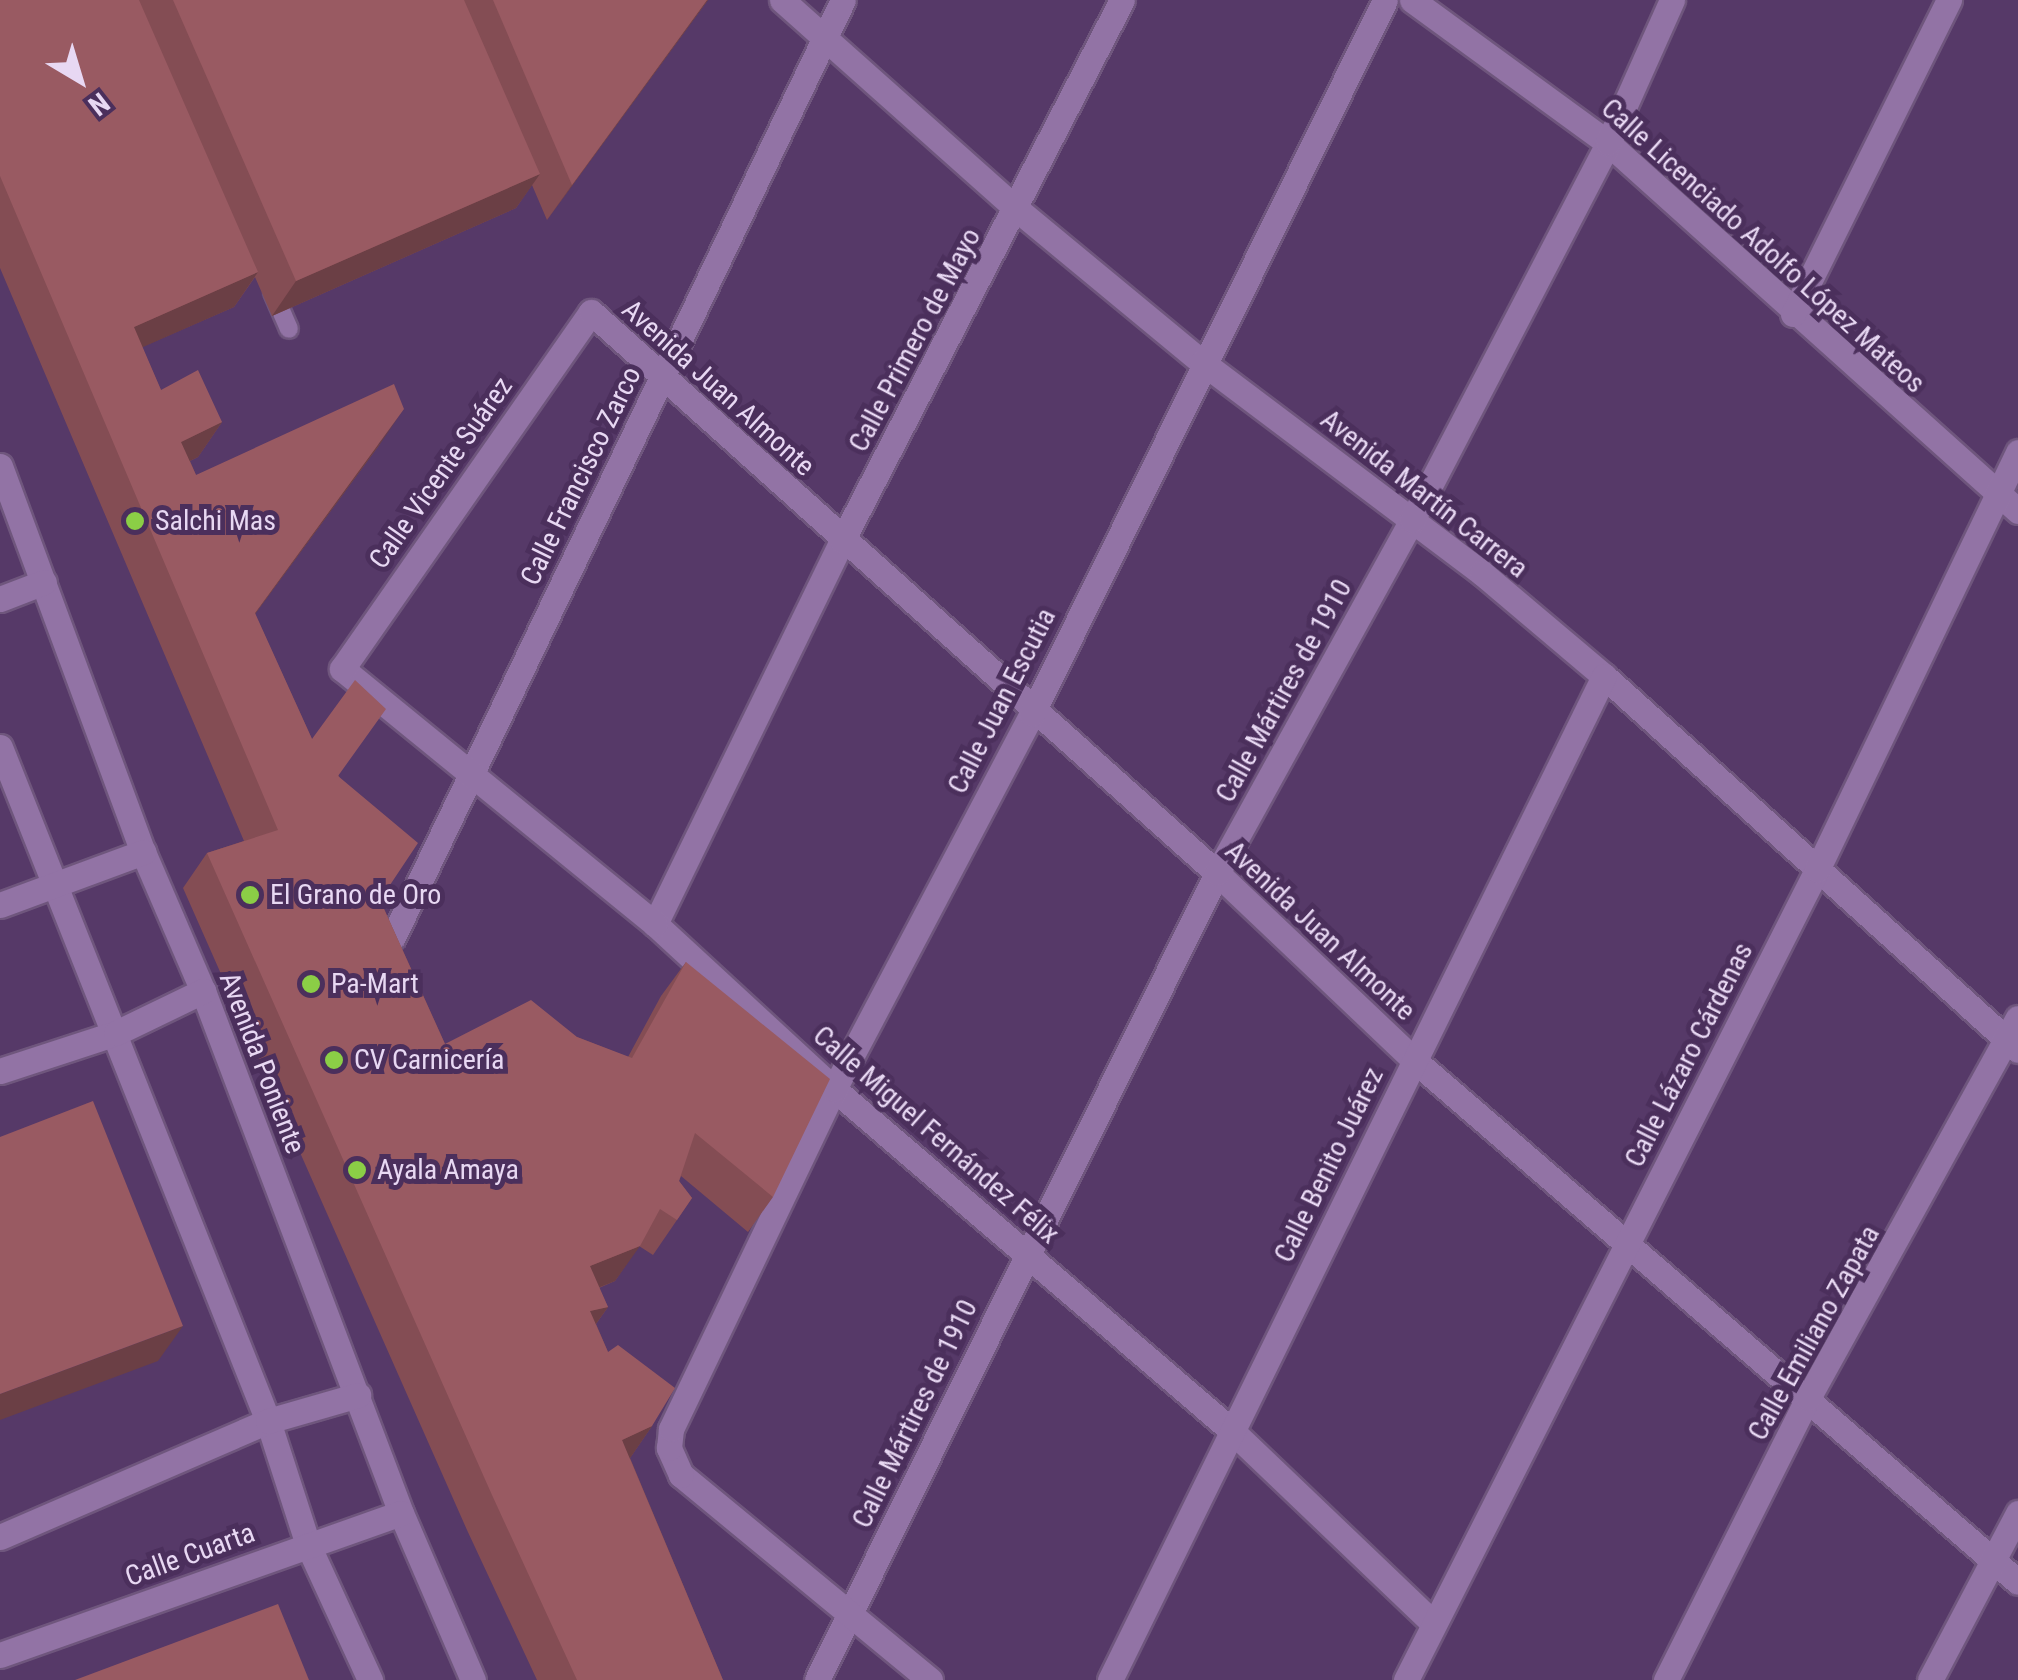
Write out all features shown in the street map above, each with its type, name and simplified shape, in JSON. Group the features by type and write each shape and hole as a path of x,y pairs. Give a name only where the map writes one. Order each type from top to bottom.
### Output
{"street":[{"name":"Avenida Martín Carrera","path":"782,0 822,40 1018,210 1202,362 1412,520 1604,676 2012,1046"},
{"name":"Calle Francisco Zarco","path":"392,937 843,0"},
{"name":"Calle Primero de Mayo","path":"656,924 842,541 1018,210 1122,0"},
{"name":"Calle Juan Escutia","path":"851,1616 681,1475 669,1448 672,1429 834,1089 1032,714 1202,362 1385,0"},
{"name":"Calle Licenciado Adolfo López Mateos","path":"1412,0 1608,143 1792,314 2009,502"},
{"name":"Calle Mártires de 1910","path":"816,1680 1217,874 1412,520 1608,143 1672,0"},
{"path":"1792,314 1948,0"},
{"name":"Avenida Juan Almonte","path":"590,312 1032,714 1217,874 1414,1060 1625,1247 1808,1398 2018,1582"},
{"name":"Calle Vicente Suárez","path":"342,668 590,312"},
{"name":"Calle Lázaro Cárdenas","path":"1406,1680 1817,870 2009,502 2018,452"},
{"name":"Avenida Poniente","path":"0,466 143,852 203,992 401,1513 474,1680"},
{"path":"0,599 44,582"},
{"name":"Calle Miguel Fernández Félix","path":"342,668 473,770 656,924 834,1089 1231,1430 1433,1623"},
{"name":"Calle Benito Juárez","path":"1110,1680 1604,676"},
{"path":"0,747 268,1421 308,1546 370,1680"},
{"path":"0,905 143,852"},
{"path":"0,1072 116,1034 203,992"},
{"name":"Calle Emiliano Zapata","path":"1666,1680 1808,1398 2012,1046 2018,1018"},
{"path":"0,1537 268,1421 358,1395"},
{"name":"Calle Cuarta","path":"0,1655 401,1513"},
{"path":"1930,1680 2018,1513"},
{"path":"851,1616 930,1680"}],"lane":[{"path":"265,274 288,329"}],"building":[{"path":"0,0 139,0 258,272 134,327 161,390 198,370 222,422 181,442 196,475 394,384 404,409 255,613 312,739 355,680 386,709 338,776 418,843 380,900 445,1044 531,1000 577,1037 632,1058 686,962 830,1079 773,1197 695,1133 679,1181 692,1198 677,1220 660,1209 640,1246 590,1266 608,1307 590,1311 608,1352 618,1345 675,1388 652,1426 622,1440 723,1680 577,1680 207,853 278,830 0,176"},
{"path":"173,0 464,0 540,174 296,281"},
{"path":"493,0 707,0 572,185"},
{"path":"93,1101 183,1326 0,1394 0,1137"},
{"path":"278,1604 309,1680 75,1680"}],"place":[{"name":"Salchi Mas","path":"135,521"},
{"name":"El Grano de Oro","path":"250,895"},
{"name":"Pa-Mart","path":"311,984"},
{"name":"CV Carnicería","path":"334,1060"},
{"name":"Ayala Amaya","path":"357,1170"}]}
